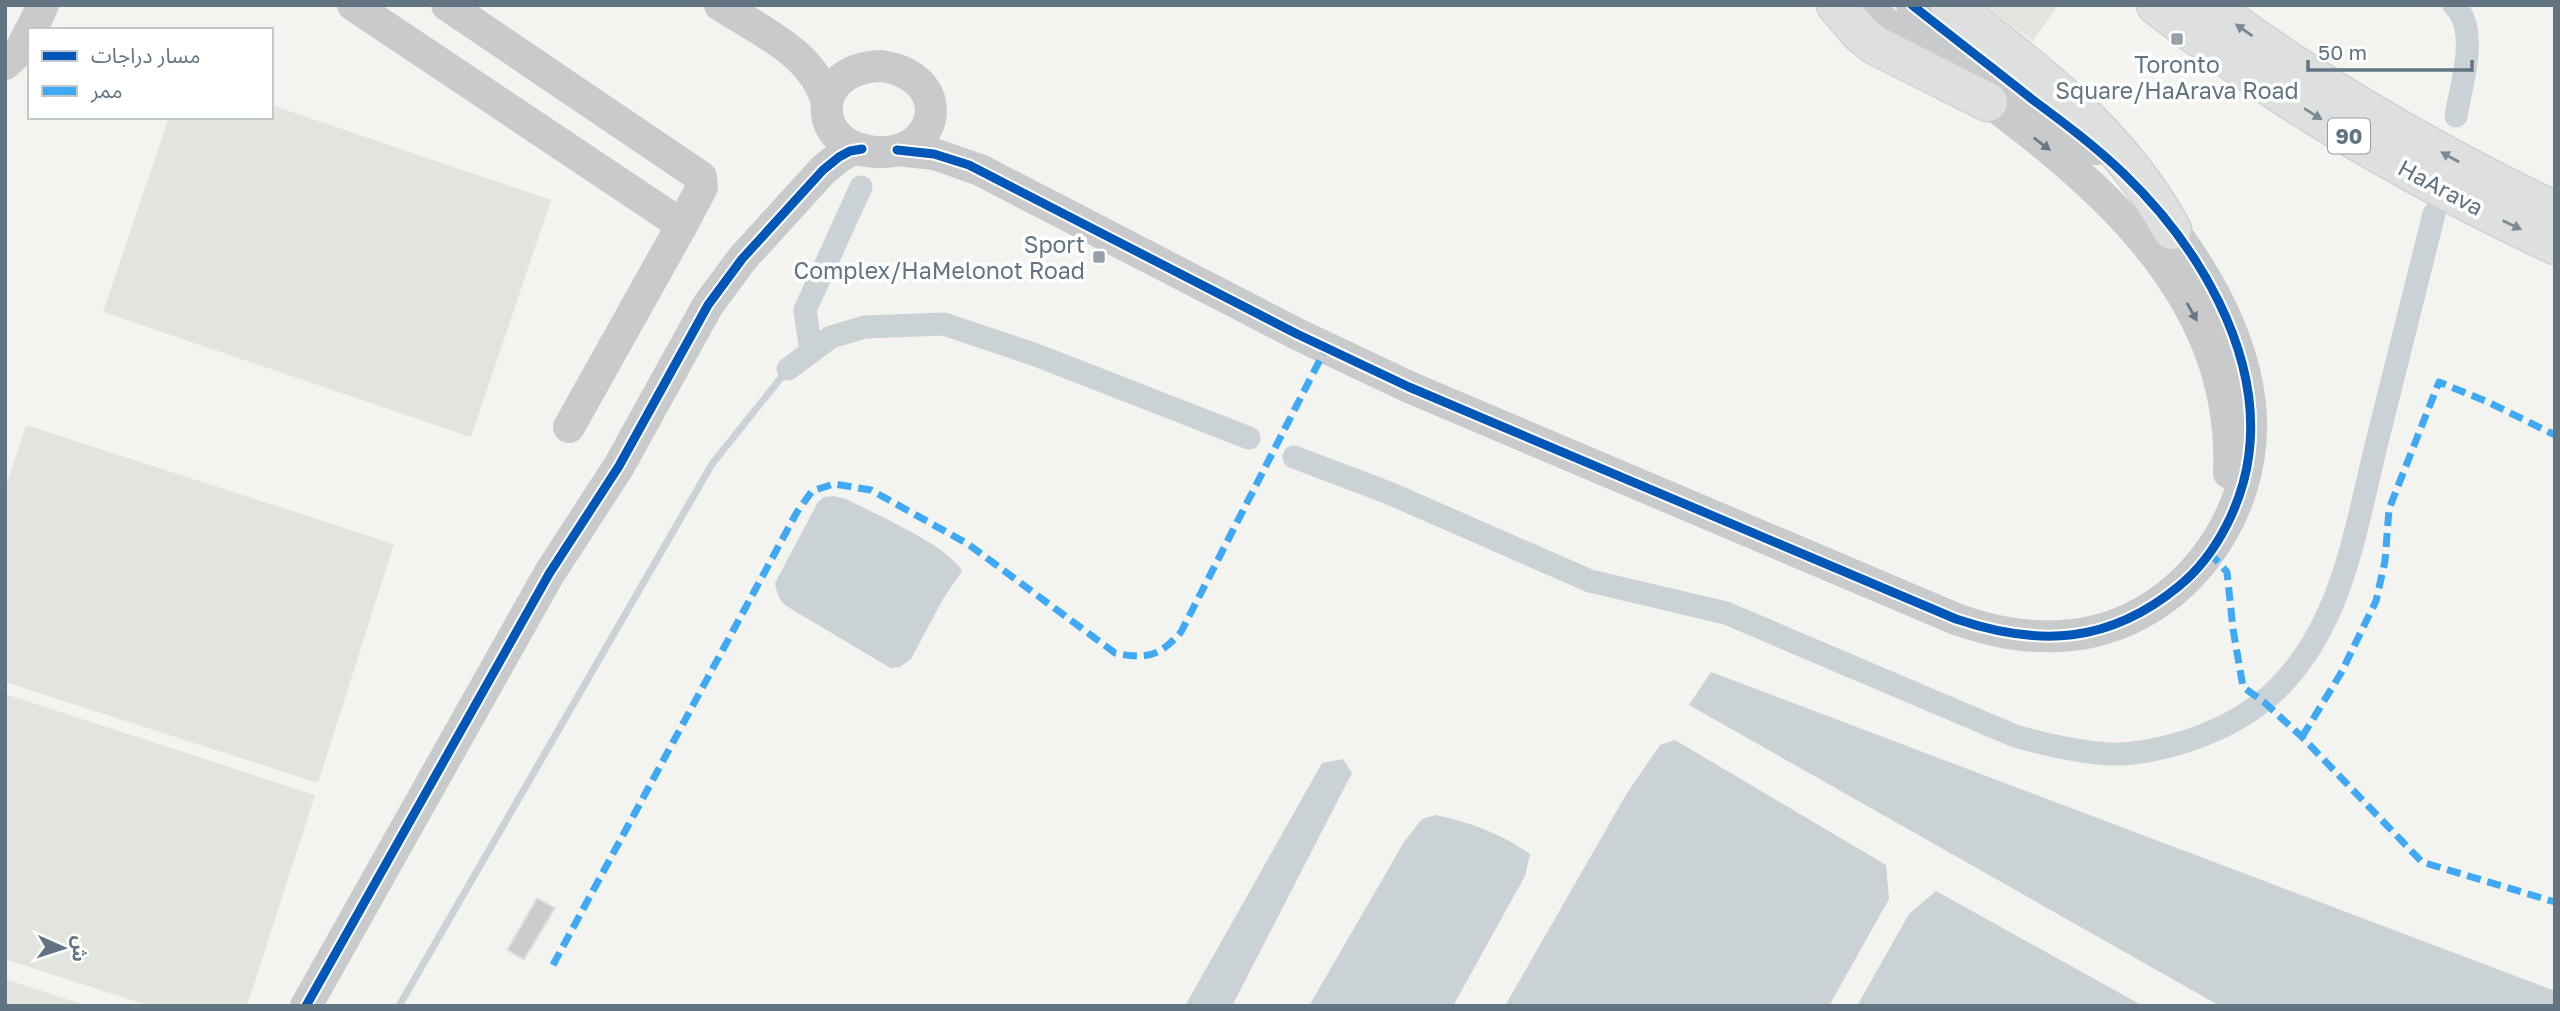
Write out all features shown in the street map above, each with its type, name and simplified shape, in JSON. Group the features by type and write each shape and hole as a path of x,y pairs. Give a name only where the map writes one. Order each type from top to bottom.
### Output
{"highway":[{"path":"1836,5 1860,33 1875,45 1988,102"},
{"path":"1950,5 2046,80 2088,119 2146,186 2172,230"},
{"name":"HaArava","path":"2156,5 2239,66 2325,121 2449,193 2555,246"},
{"name":"HaArava","path":"2209,5 2298,67 2384,120 2555,211"}],"street":[{"path":"32,28 43,5"},
{"path":"353,5 682,225"},
{"path":"447,5 693,169 701,177 702,187 682,225 569,427"},
{"path":"720,5 790,50 817,79 830,117 848,144 877,152 921,151 946,157 990,176 1297,334 1400,383 1956,619 1991,631 2027,637 2062,636 2097,630 2130,619 2160,602 2187,580 2226,528 2239,500 2250,448 2250,405 2245,373 2235,340 2209,287 2172,230 2146,197 2103,155 1912,5"},
{"path":"1867,5 1893,30 2067,163 2120,213 2168,272 2197,321 2220,378 2227,409 2229,477 2222,514 2208,552"},
{"path":"5,64 21,49 28,35"},
{"path":"790,50 831,61 892,67 910,75 924,87 943,126 957,145 990,176"},
{"path":"823,170 834,149 830,117 831,90 851,71 871,66"},
{"path":"897,150 915,142 921,136 930,120 931,103"},
{"path":"306,1006 549,574 619,466 708,305 742,259 823,170 850,151 862,149"}],"shaded area":[{"path":"1984,5 2058,5 2033,41"},
{"path":"273,106 551,200 471,437 103,312 168,119 273,119"},
{"path":"26,425 394,544 318,783 5,682 5,489"},
{"path":"824,497 846,499 927,541 954,561 962,571 943,599 911,659 900,667 887,666 788,607 778,593 775,583 818,502"},
{"path":"1711,672 2555,991 2555,1006 2220,1006 1689,705"},
{"path":"5,694 315,795 247,1006 150,1006 5,959"},
{"path":"1675,740 1886,865 1889,899 1829,1006 1505,1006 1627,793 1660,745"},
{"path":"1343,759 1352,773 1232,1006 1185,1006 1322,763"},
{"path":"1436,815 1485,830 1530,854 1525,876 1453,1006 1309,1006 1404,842 1422,819"},
{"path":"1936,891 2143,1006 1857,1006 1909,914"},
{"path":"5,979 87,1006 5,1006"}],"building":[{"path":"537,898 555,908 524,960 507,950"}],"waterway":[{"path":"2454,5 2462,16 2467,43 2467,58 2456,116"},
{"path":"811,352 805,310 861,187"},
{"path":"1294,457 1389,493 1590,581 1726,613 2015,736 2062,748 2097,753 2126,754 2152,750 2203,735 2248,712 2285,680 2315,639 2336,595 2350,553 2434,214"},
{"path":"788,369 831,337 865,327 944,324 1036,355 1249,438"},
{"path":"399,1006 712,464 788,369"}],"marked path":[{"path":"553,965 797,512 812,491 834,484 871,490 968,544 1115,653 1136,656 1152,654 1181,632 1326,348"},
{"path":"2302,737 2341,673 2376,601 2385,561 2389,509 2439,382 2488,402 2555,435"},
{"path":"2209,552 2227,572 2243,687 2264,702 2302,737 2422,862 2555,902"}],"cycle path":[{"path":"897,150 934,154 969,165 1297,334 1409,387 1956,619 2016,634 2072,635 2100,629 2126,620 2179,586 2205,559 2234,509 2246,472 2250,415 2245,376 2234,338 2198,265 2150,201 2123,173 2079,135 1912,5"},
{"path":"306,1006 549,574 619,466 708,305 742,259 823,170 850,151 862,149"}],"place":[{"name":"Toronto Square/HaArava Road","path":"2177,39"},
{"name":"Sport Complex/HaMelonot Road","path":"1099,257"}]}
